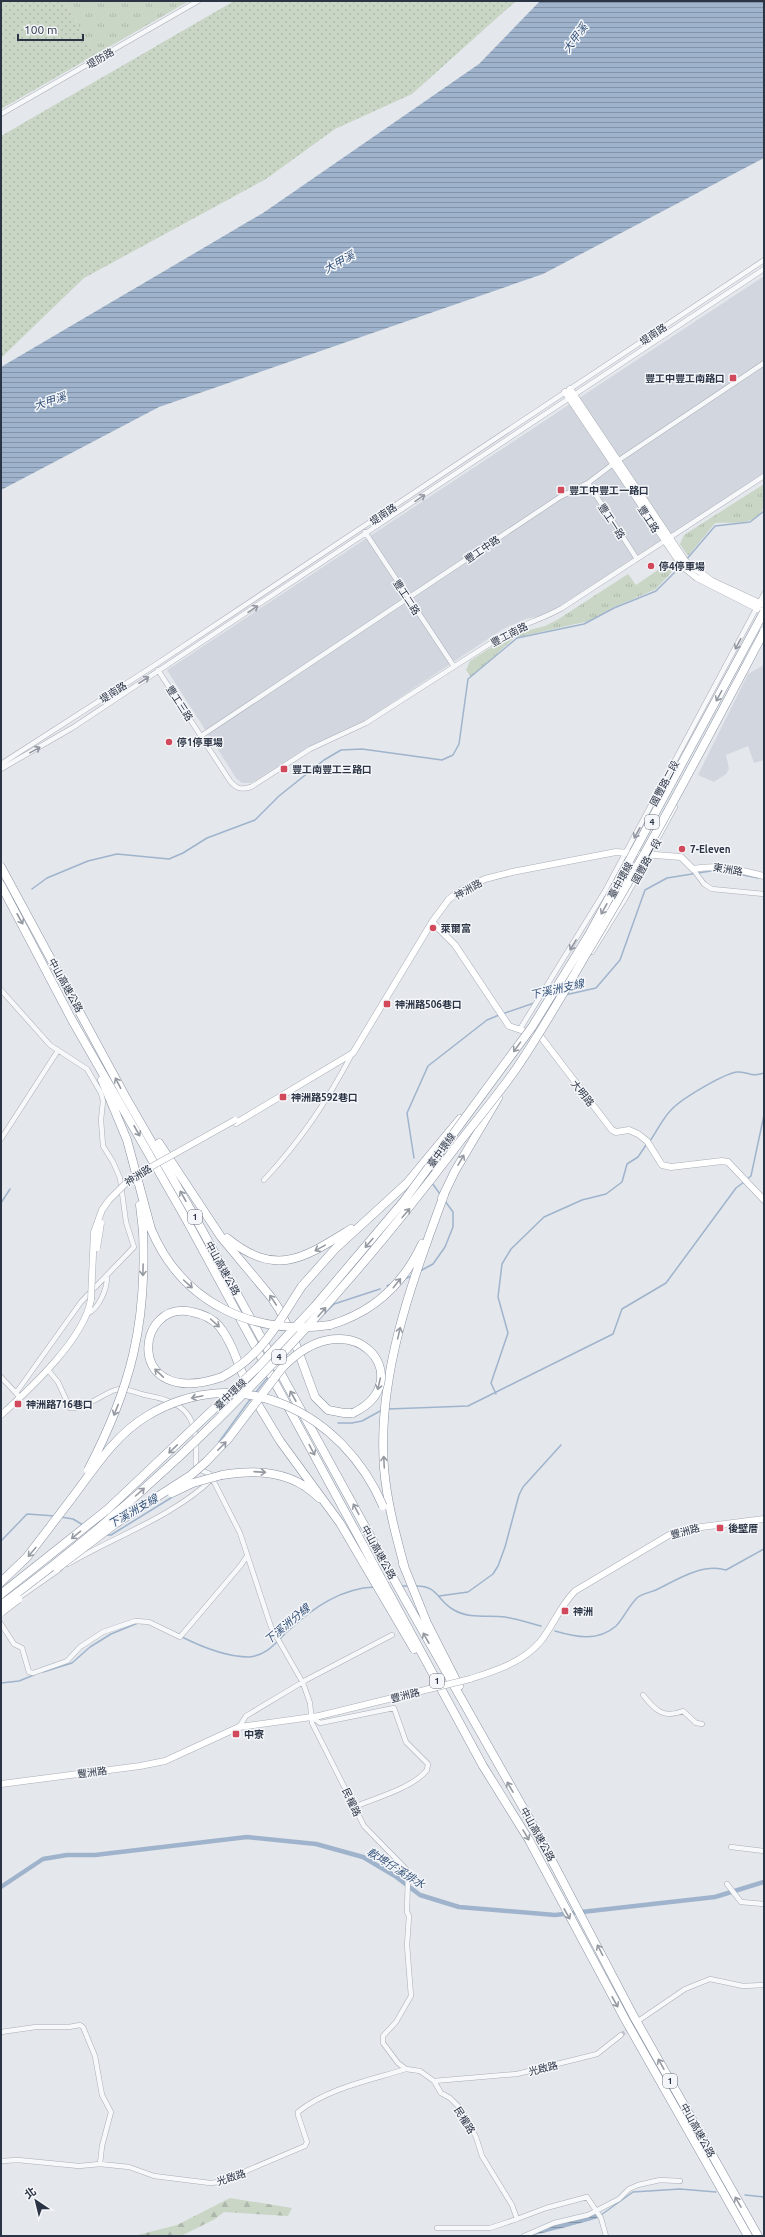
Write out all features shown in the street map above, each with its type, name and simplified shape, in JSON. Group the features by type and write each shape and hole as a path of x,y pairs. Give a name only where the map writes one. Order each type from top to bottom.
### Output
{"highway":[{"name":"臺中環線","path":"1,1594 108,1509 257,1368 315,1306 403,1202 532,1027 590,933 761,611"},
{"name":"臺中環線","path":"1,1605 115,1514 192,1445 321,1314 410,1208 516,1069 639,866 764,632"},
{"name":"中山高速公路","path":"1,867 125,1096 209,1243 402,1594 570,1894 633,2015 758,2236"},
{"name":"中山高速公路","path":"1,885 72,1020 190,1226 378,1580 483,1766 529,1840 558,1898 748,2236"},
{"path":"72,1020 112,1102 134,1163 152,1229 161,1251 176,1272 193,1288 215,1305 229,1313 263,1323 298,1327 322,1326 355,1317 389,1293 412,1262 455,1171 516,1069"},
{"path":"378,1580 340,1523 260,1412 229,1340 218,1325 200,1314 179,1311 168,1315 158,1323 151,1333 148,1342 150,1362 161,1375 180,1384 191,1385 222,1377 238,1368 250,1359 266,1341 302,1286 319,1265 406,1183 502,1067"},
{"path":"1,1611 92,1540 191,1475 228,1439 282,1368 291,1359 312,1344 328,1340 350,1339 368,1348 375,1357 381,1372 379,1388 370,1403 354,1413 344,1414 328,1410 315,1397 286,1322 271,1297 221,1236 125,1096"},
{"path":"72,1498 109,1426 125,1388 134,1355 140,1320 143,1286 143,1231 134,1163"},
{"path":"212,1221 227,1238 242,1250 256,1256 272,1260 294,1260 318,1250 357,1225 406,1183"},
{"path":"444,1195 411,1286 389,1378 384,1408 383,1445 386,1503 392,1528 414,1594 427,1624 470,1707 486,1745"},
{"path":"1,1582 27,1557 121,1436 147,1416 191,1398 235,1393 263,1398 282,1404 322,1425 340,1440 361,1464 386,1503"},
{"path":"135,1512 193,1483 222,1475 243,1472 264,1472 289,1478 314,1493 340,1523"}],"street":[{"name":"堤防路","path":"1,114 198,1"},
{"name":"堤南路","path":"1,764 155,665 764,260"},
{"name":"堤南路","path":"1,769 72,728 159,671 764,269"},
{"name":"豐工中路","path":"201,736 560,497 588,483 615,462 764,363"},
{"name":"豐工路","path":"567,391 667,540 697,578 761,611"},
{"name":"豐工南路","path":"250,787 310,749 366,723 453,665 516,628 550,615 764,476"},
{"name":"豐工一路","path":"588,483 637,559"},
{"name":"豐工二路","path":"362,528 453,665"},
{"name":"豐工路","path":"683,562 712,581 762,604"},
{"name":"國豐路二段","path":"520,1029 605,892 761,611 764,594"},
{"name":"國豐路一段","path":"541,1037 650,854 764,637"},
{"name":"豐工三路","path":"155,665 235,788 242,790 250,787"},
{"name":"神洲路","path":"1,1415 18,1396 48,1370 80,1327 87,1314 91,1299 94,1232 102,1210 117,1190 137,1175 236,1122 353,1053 432,922 449,899 468,886 485,879 528,868 627,851 681,857 693,869"},
{"name":"東洲路","path":"693,869 710,866 724,867 764,876"},
{"path":"693,869 704,884 712,889 764,894"},
{"path":"432,922 455,945 509,1026 541,1037"},
{"path":"1,990 57,1052 87,1070 101,1093 103,1101 100,1120 103,1146 113,1162 120,1178 126,1222 134,1247 107,1277 98,1283 81,1302 18,1396 1,1377"},
{"name":"大明路","path":"541,1037 612,1130 616,1132 629,1130 638,1134 647,1142 662,1165 671,1167 722,1161 728,1162 764,1200"},
{"path":"1,1139 57,1052"},
{"path":"264,1180 286,1156 313,1122 353,1053"},
{"path":"87,1314 95,1309 100,1303 107,1277"},
{"path":"1,1611 60,1569 110,1543 198,1492 212,1479 210,1474 196,1468 194,1458 196,1441 192,1418 180,1406 152,1396 120,1388 82,1405 70,1408 58,1382 48,1370"},
{"name":"民權路","path":"212,1479 240,1533 246,1556 254,1571 259,1597 263,1602 277,1641 303,1683 310,1703 312,1723 334,1763 364,1826 406,1869 408,1876 407,1912 409,1916 408,1964 411,1979 411,1996 396,2022 383,2036 382,2043 386,2050 406,2069 420,2071 434,2081 441,2093 450,2098 461,2109 476,2137 482,2156 501,2186 517,2219"},
{"name":"豐洲路","path":"1,1784 140,1766 165,1761 239,1727 312,1718 470,1679 507,1666 528,1653 539,1643 567,1599 575,1591 652,1543 686,1529 764,1519"},
{"path":"1,1624 14,1644 24,1651 29,1672 33,1673 67,1660 80,1648 103,1632 135,1621 149,1622 180,1637 241,1565 246,1556"},
{"path":"239,1727 246,1716 303,1683 392,1635"},
{"path":"643,1695 650,1703 666,1715 673,1716 683,1711 696,1723 702,1724"},
{"path":"312,1718 320,1722 394,1708 406,1742 428,1764 427,1770 419,1778 370,1802 354,1807"},
{"path":"731,1847 764,1851"},
{"path":"727,1884 741,1902 764,1904"},
{"path":"641,2019 685,1989 710,1979 743,1986 764,1985"},
{"path":"1,2032 36,2027 69,2027 80,2025 83,2027 95,2056 102,2095 111,2112 102,2146 100,2164"},
{"name":"光啟路","path":"434,2081 511,2075 575,2060 597,2054 621,2035"},
{"name":"光啟路","path":"1,2161 18,2160 79,2166 100,2164 129,2167 154,2176 210,2183 229,2179 305,2146 307,2142 298,2115 298,2112 303,2108 337,2091 406,2069"},
{"path":"524,2236 554,2223 598,2212 619,2199 629,2188 660,2180 680,2181"},
{"path":"437,2228 490,2228 546,2208 587,2197 601,2218 606,2236"}],"shaded area":[{"path":"764,276 764,473 560,606 541,616 526,619 503,629 363,722 308,747 251,783 242,783 236,778 167,670"},
{"path":"764,665 764,760 754,763 748,746 726,755 729,769 726,774 714,782 698,775 748,674"}],"green space":[{"path":"1,1 64,1 95,55 1,109"},
{"path":"64,1 189,1 95,55"},
{"path":"234,1 516,1 412,94 335,129 266,179 84,278 1,358 1,136"},
{"path":"764,484 764,505 761,512 756,517 744,522 715,523 688,556 680,544 684,535"},
{"path":"674,559 678,565 656,589 612,608 589,621 514,638 471,677 466,670 470,661 510,635 545,626 557,620 628,574 636,585"},
{"path":"230,2198 292,2208 288,2216 224,2212 215,2219 181,2236 134,2236 177,2225"}],"water":[{"name":"大甲溪","path":"540,1 764,1 764,158 543,274 159,407 1,490 1,367 263,213 479,64"},
{"path":"597,2215 598,2218 528,2236 553,2223"}],"waterway":[{"path":"686,560 715,526 750,522 764,511"},
{"path":"32,889 47,878 88,861 117,854 169,859 183,853 207,838 255,820 279,796 324,760 341,750 362,749 442,760 453,755 459,744 468,679 517,638 584,624 614,608 656,591 680,567"},
{"name":"下溪洲支線","path":"565,995 596,988 620,960 645,890 667,878 717,870"},
{"name":"下溪洲支線","path":"723,871 758,878"},
{"name":"下溪洲支線","path":"502,1014 534,1003"},
{"name":"下溪洲支線","path":"414,1158 407,1113 428,1066 487,1020 499,1015"},
{"path":"650,1141 668,1113 676,1105 702,1088 722,1077 737,1072 744,1072 752,1075 764,1073"},
{"path":"747,1179 751,1176 764,1115"},
{"path":"496,1394 491,1383 508,1333 498,1297 502,1264 511,1249 544,1217 582,1200 606,1194 622,1182 627,1164 638,1157 646,1145"},
{"path":"388,1409 468,1406 613,1334 622,1309 666,1283 736,1188 744,1182"},
{"name":"下溪洲支線","path":"432,1183 440,1194"},
{"path":"1,1203 10,1189"},
{"name":"下溪洲支線","path":"420,1271 433,1264 445,1247 453,1227 453,1212 445,1201"},
{"name":"下溪洲支線","path":"404,1279 412,1276"},
{"name":"下溪洲支線","path":"387,1286 391,1284"},
{"name":"下溪洲支線","path":"318,1320 334,1304 380,1289"},
{"name":"下溪洲支線","path":"256,1392 268,1377"},
{"name":"下溪洲支線","path":"219,1442 251,1398"},
{"path":"338,1423 362,1421 382,1410"},
{"path":"439,1596 468,1592 493,1574 498,1566 505,1547 519,1495 523,1487 561,1445"},
{"name":"下溪洲支線","path":"106,1535 111,1535 174,1496"},
{"name":"下溪洲支線","path":"1,1541 27,1514 55,1516"},
{"name":"下溪洲支線","path":"61,1517 73,1519 83,1525"},
{"name":"下溪洲分線","path":"555,1631 586,1637 602,1634 616,1626 638,1597 700,1570 717,1568 726,1570 764,1549"},
{"name":"下溪洲分線","path":"400,1586 409,1586"},
{"name":"下溪洲分線","path":"414,1586 428,1588 437,1594 448,1606 466,1615 505,1617 541,1626"},
{"name":"下溪洲分線","path":"182,1637 206,1648 223,1653 241,1657 255,1656 266,1651 298,1622 328,1601 351,1591 375,1587"},
{"name":"下溪洲分線","path":"43,1672 72,1663 90,1647 111,1634 138,1623"},
{"name":"下溪洲分線","path":"1,1683 19,1681 34,1675"},
{"name":"軟埤仔溪排水","path":"1,1887 43,1859 67,1855 95,1855 247,1837 316,1844 363,1857 395,1876 420,1895 459,1907 555,1915 715,1897 764,1882"},
{"path":"601,2215 633,2192 680,2189 716,2192"},
{"path":"745,2195 764,2197"}],"tunnel":[{"path":"621,2035 638,2021"}],"place":[{"name":"豐工中豐工南路口","path":"733,378"},
{"name":"豐工中豐工一路口","path":"561,490"},
{"name":"停4停車場","path":"651,566"},
{"name":"停1停車場","path":"169,742"},
{"name":"豐工南豐工三路口","path":"284,769"},
{"name":"7-Eleven","path":"682,849"},
{"name":"萊爾富","path":"433,928"},
{"name":"神洲路506巷口","path":"387,1004"},
{"name":"神洲路592巷口","path":"283,1097"},
{"name":"神洲路716巷口","path":"18,1404"},
{"name":"後壁厝","path":"720,1528"},
{"name":"神洲","path":"565,1611"},
{"name":"中寮","path":"236,1734"}]}
